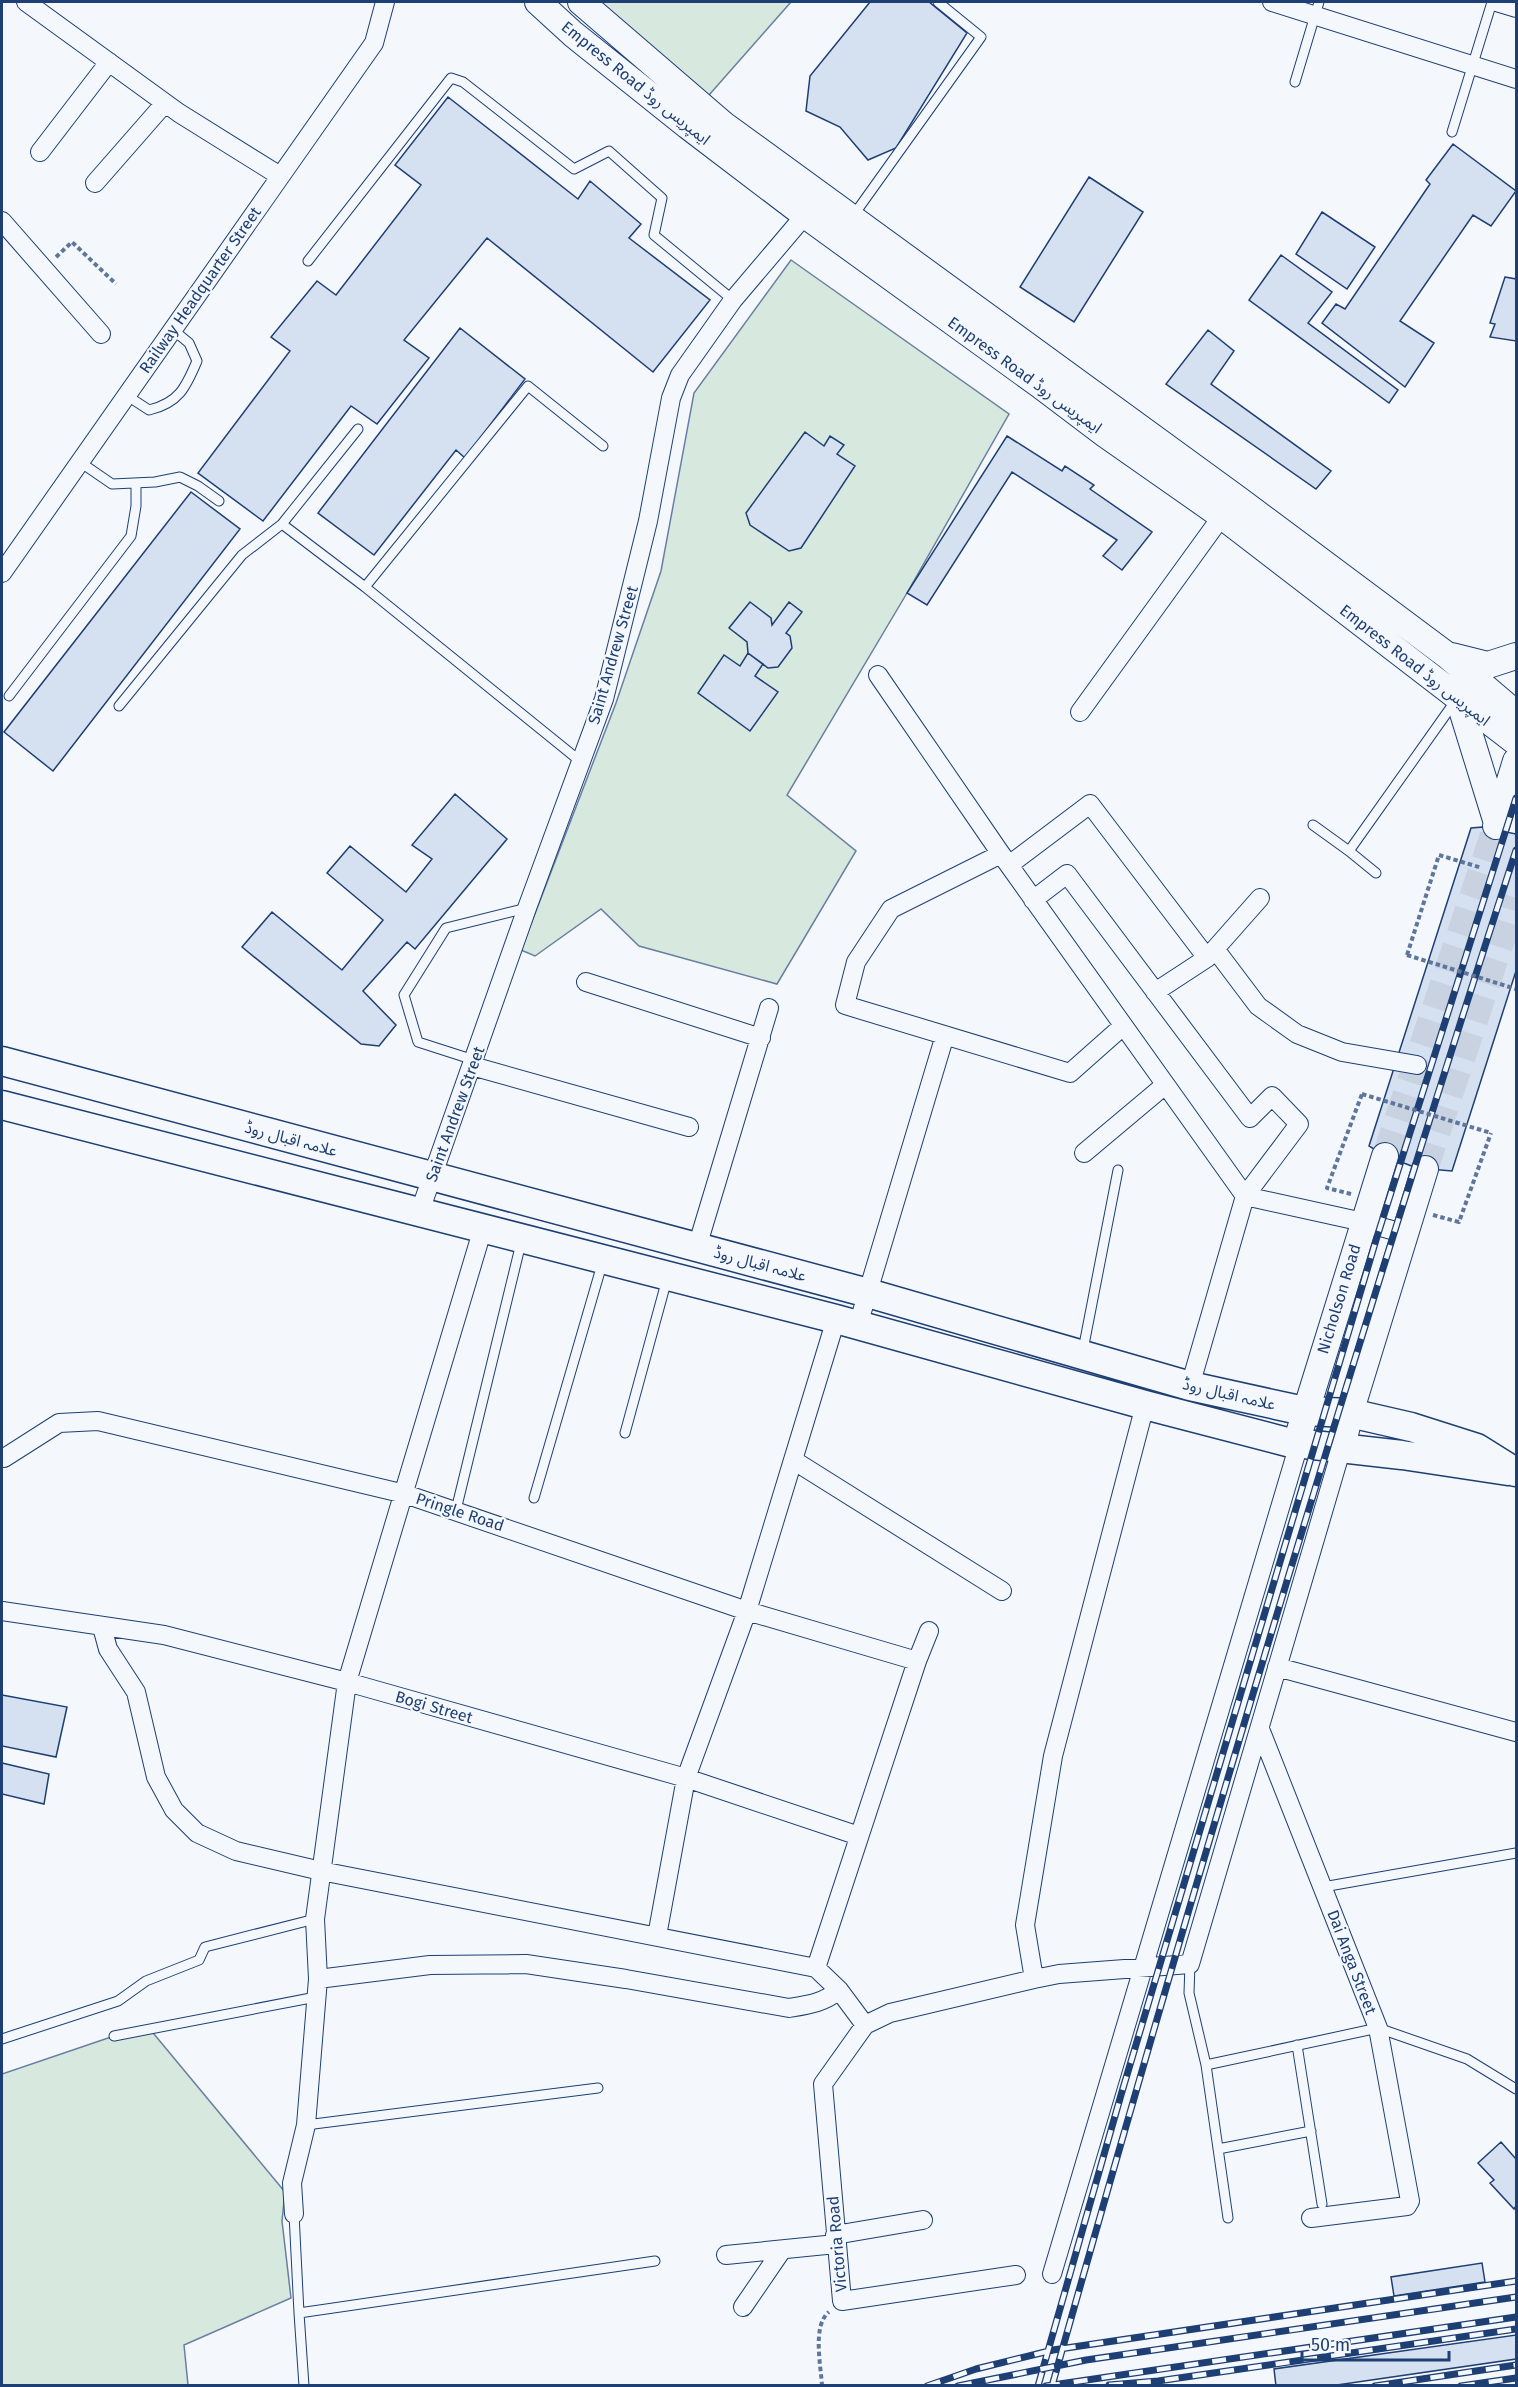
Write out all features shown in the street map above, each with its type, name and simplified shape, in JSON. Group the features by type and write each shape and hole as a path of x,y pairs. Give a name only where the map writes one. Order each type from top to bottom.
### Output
{"main road":[{"name":"Empress Road ایمپریس روڈ","path":"538,2 573,34 688,126 805,215 1105,434 1222,516 1516,742"},
{"name":"Empress Road ایمپریس روڈ","path":"580,2 724,125 1448,656 1516,714"},
{"path":"1448,656 1488,665 1516,656"},
{"path":"1458,699 1496,826 1516,761"},
{"name":"علامہ اقبال روڈ","path":"2,1061 868,1293 1190,1386 1304,1411 1350,1413 1411,1428 1477,1448 1516,1472"},
{"name":"علامہ اقبال روڈ","path":"2,1105 668,1275 1145,1405 1296,1443 1342,1447 1516,1472"},
{"name":"Nicholson Road","path":"1296,1443 1304,1411 1385,1156"},
{"path":"1342,1447 1350,1413 1425,1169"}],"street":[{"path":"26,2 165,103 280,176"},
{"name":"Railway Headquarter Street","path":"2,573 374,43 385,2"},
{"path":"1272,2 1317,8 1516,79"},
{"path":"1494,2 1516,8"},
{"path":"40,152 110,62"},
{"path":"95,183 165,103"},
{"name":"Saint Andrew Street","path":"420,1211 604,699 648,521 671,398 680,375 733,300 822,196"},
{"path":"2,221 101,334"},
{"path":"1080,712 1222,516"},
{"path":"878,675 1033,900 1245,1197 1367,1211 1406,1234"},
{"path":"1123,1026 1070,1073 845,1005 856,963 891,909 1005,860 1090,804 1211,953 1258,1006 1297,1034 1342,1053 1417,1065"},
{"path":"1033,900 1067,874 1250,1118 1272,1096 1299,1124 1245,1197 1190,1386"},
{"path":"1155,992 1211,953 1260,898"},
{"path":"586,982 761,1038"},
{"path":"697,1247 769,1008"},
{"path":"657,1936 686,1778 747,1611 793,1460 847,1322 868,1293 945,1035"},
{"path":"473,1063 689,1127"},
{"path":"1084,1153 1165,1085"},
{"path":"294,2214 292,2183 306,2125 317,1988 315,1919 347,1682 483,1228"},
{"path":"1034,1979 1025,1925 1053,1756 1145,1405"},
{"name":"Pringle Road","path":"2,1457 4,1458 59,1423 98,1421 405,1494 747,1611 916,1661"},
{"path":"1052,2274 1296,1454 1296,1443"},
{"path":"102,1627 108,1649 136,1692 156,1777 174,1810 197,1833 236,1851 321,1872 816,1968 838,1990 865,2025 890,2013 1059,1974 1190,1964 1342,1447"},
{"path":"793,1460 1002,1591"},
{"name":"Bogi Street","path":"2,1611 164,1635 347,1682 686,1778 859,1836"},
{"path":"816,1968 916,1661 929,1631"},
{"path":"1277,1667 1516,1732"},
{"name":"Dai Anga Street","path":"1260,1729 1378,2028 1409,2204 1407,2206 1317,2211"},
{"path":"317,1988 430,1965 526,1964 789,2008 813,2005 832,1996 838,1990"},
{"name":"Victoria Road","path":"865,2025 823,2084 842,2301 1016,2275"},
{"path":"726,2256 782,2250 923,2220"},
{"path":"743,2307 782,2250"}],"lane":[{"path":"852,218 981,37 938,2"},
{"path":"1452,132 1494,2"},
{"path":"1295,82 1317,8"},
{"path":"308,261 451,78 463,82 574,168 609,151 662,198 654,235 733,300"},
{"path":"126,395 149,410 166,406 186,386 197,361 189,343 172,329"},
{"path":"365,587 528,386 603,446"},
{"path":"119,706 242,555 282,524 358,429"},
{"path":"80,462 112,484 180,477 219,501"},
{"path":"9,696 131,536 136,506 136,483"},
{"path":"282,524 365,587 580,761"},
{"path":"1349,851 1458,699"},
{"path":"1313,825 1376,873"},
{"path":"473,1063 418,1042 404,994 446,928 527,908"},
{"path":"1082,1356 1118,1170"},
{"path":"456,1510 522,1238"},
{"path":"534,1498 604,1259"},
{"path":"625,1433 668,1275"},
{"path":"1323,1887 1516,1853"},
{"path":"2,2039 118,2001 146,1981 199,1960 205,1947 315,1919"},
{"path":"1190,1964 1189,1993 1206,2065 1228,2218"},
{"path":"114,2036 317,1988"},
{"path":"1206,2065 1378,2028 1467,2059 1516,2089"},
{"path":"1296,2045 1311,2132 1317,2211"},
{"path":"306,2125 598,2088"},
{"path":"1218,2150 1311,2132"},
{"path":"294,2214 304,2385"},
{"path":"299,2313 655,2261"}],"path":[{"path":"44,269 72,242 116,284"},
{"path":"1482,868 1439,855 1407,955 1516,989"},
{"path":"1367,1211 1327,1188 1362,1094 1491,1133 1459,1222 1413,1209"},
{"path":"822,2385 819,2327 824,2316 842,2301"}],"shaded area":[{"path":"568,2 791,2 702,103"},
{"path":"791,260 1009,414 907,593 787,795 856,851 777,984 639,946 601,909 535,956 521,950 616,703 661,571 694,393"},
{"path":"149,2028 285,2192 282,2221 291,2298 184,2345 188,2385 2,2385 2,2074 114,2036"}],"building":[{"path":"870,2 929,2 967,33 896,148 868,160 840,127 806,111 810,76"},
{"path":"448,97 578,199 590,181 641,224 629,238 710,300 653,372 487,238 404,340 429,358 377,424 351,406 263,521 198,473 290,351 271,337 317,281 336,295 421,185 395,165"},
{"path":"1453,144 1516,191 1491,226 1473,215 1400,321 1434,343 1405,387 1322,323 1336,304 1345,309 1430,184 1426,180"},
{"path":"1089,177 1143,212 1074,322 1020,287"},
{"path":"1322,212 1375,247 1347,289 1296,254"},
{"path":"1281,255 1332,292 1308,323 1398,390 1389,403 1249,300"},
{"path":"1505,277 1516,279 1516,341 1490,337 1495,324 1490,323"},
{"path":"460,328 525,379 465,458 456,450 374,555 318,513"},
{"path":"1208,330 1234,351 1211,384 1331,471 1316,489 1166,384"},
{"path":"805,432 824,446 830,436 844,445 837,454 855,466 801,548 789,551 750,525 746,513"},
{"path":"1007,436 1062,471 1065,466 1094,485 1090,489 1152,532 1122,570 1103,556 1117,540 1012,472 927,605 907,593"},
{"path":"191,492 240,529 53,771 4,732"},
{"path":"750,602 771,618 772,625 789,602 802,612 786,633 790,636 792,648 778,667 768,668 748,653 747,642 729,628"},
{"path":"748,653 763,664 755,676 778,692 750,731 698,693 724,655 740,666"},
{"path":"455,794 507,839 415,949 407,942 363,991 396,1025 379,1046 361,1044 242,947 272,912 342,970 383,920 327,873 350,846 406,892 432,859 412,845"},
{"path":"1483,827 1516,834 1516,971 1452,1171 1417,1168 1385,1156 1369,1146 1471,828"},
{"path":"2,1695 67,1707 56,1757 2,1746"},
{"path":"2,1763 49,1774 44,1804 2,1794"},
{"path":"1501,2142 1516,2159 1516,2206 1514,2209 1490,2183 1494,2180 1478,2163"},
{"path":"1482,2263 1485,2282 1394,2296 1391,2277"},
{"path":"1516,2335 1516,2359 1330,2386 1276,2386 1274,2369"}],"tunnel":[{"path":"1385,1156 1495,829"},
{"path":"1425,1169 1516,898"}],"railway":[{"path":"1038,2386 1121,2095 1376,1240 1516,798"},
{"path":"1052,2386 1219,1808 1394,1232 1516,850"},
{"path":"927,2386 976,2369 1053,2350 1516,2281"},
{"path":"958,2386 1086,2360 1516,2297"},
{"path":"1046,2386 1516,2317"},
{"path":"1109,2385 1158,2381 1516,2329"},
{"path":"1375,2386 1516,2365"},
{"path":"1461,2386 1516,2378"}]}
